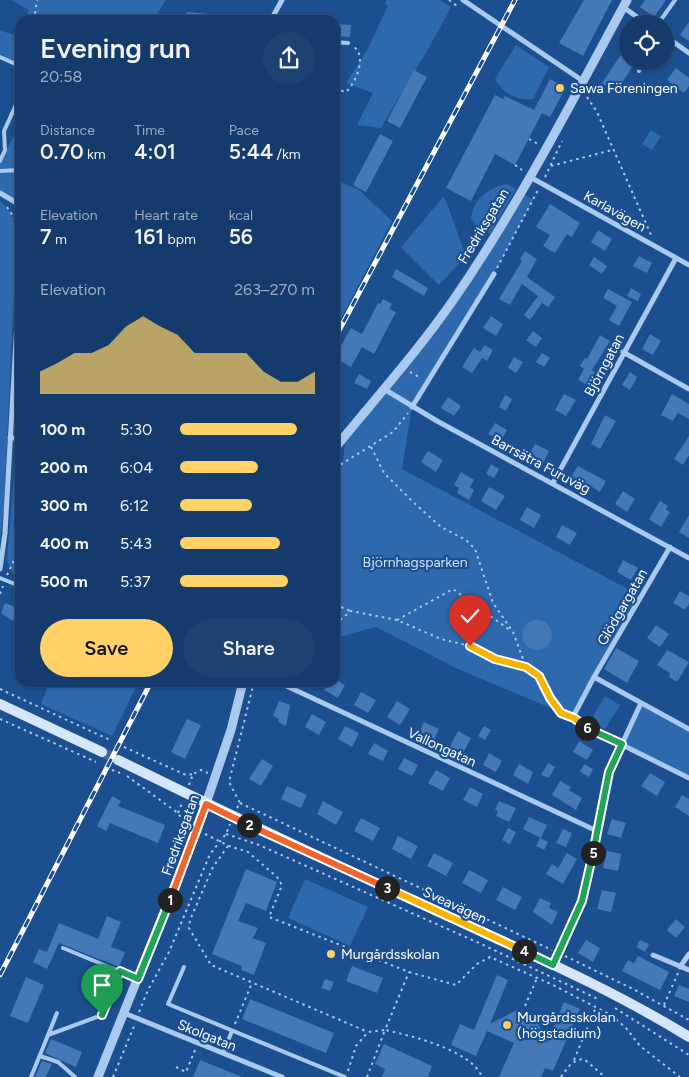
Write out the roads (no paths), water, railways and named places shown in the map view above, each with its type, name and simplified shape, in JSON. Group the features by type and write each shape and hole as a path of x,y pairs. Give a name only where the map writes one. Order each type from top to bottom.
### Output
{"main road":[{"path":"0,704 102,752"},
{"name":"Sveavägen","path":"118,760 233,818 553,965 651,1013 689,1037"}],"street":[{"path":"274,15 282,0"},
{"path":"463,0 583,81"},
{"path":"625,4 637,15"},
{"name":"Fredriksgatan","path":"340,442 454,299 583,81 625,4"},
{"path":"674,42 689,53"},
{"name":"Karlavägen","path":"528,174 689,265"},
{"path":"0,193 15,202"},
{"name":"Björngatan","path":"553,483 676,258"},
{"path":"412,407 494,274"},
{"path":"623,352 689,388"},
{"path":"0,570 5,533 15,354"},
{"name":"Barrsätra Furuväg","path":"383,388 412,407 689,558"},
{"path":"10,438 15,438"},
{"name":"Glödgargatan","path":"622,744 580,724 574,718 594,677 670,548"},
{"path":"594,677 689,729"},
{"name":"Fredriksgatan","path":"98,1077 172,897 231,730 242,687"},
{"name":"Vallongatan","path":"289,687 597,831"},
{"path":"553,965 582,901 609,772 641,703"},
{"path":"622,744 689,778"},
{"path":"680,967 689,954"},
{"path":"654,955 689,970"},
{"name":"Skolgatan","path":"124,1013 282,1077"}],"lane":[{"path":"664,15 675,0"},
{"path":"340,42 348,43"},
{"path":"0,57 15,64"},
{"path":"0,161 5,150 4,130 15,107"},
{"path":"0,171 15,170"},
{"path":"2,579 15,584"},
{"path":"63,948 138,979"},
{"path":"184,967 168,1004 345,1077"},
{"path":"48,1035 102,1015 120,971"},
{"path":"31,1077 57,1013"},
{"path":"223,1053 232,1031"},
{"path":"40,1056 58,1062 75,1077"}],"tunnel":[{"path":"102,752 118,760"}],"railway":[{"path":"340,329 515,0"},
{"path":"0,975 148,687"}],"place":[{"name":"Sawa Föreningen","path":"560,88"},
{"name":"Murgårdsskolan","path":"331,954"},
{"name":"Murgårdsskolan (högstadium)","path":"507,1025"}],"park label":[{"name":"Björnhagsparken","path":"415,562"}]}
